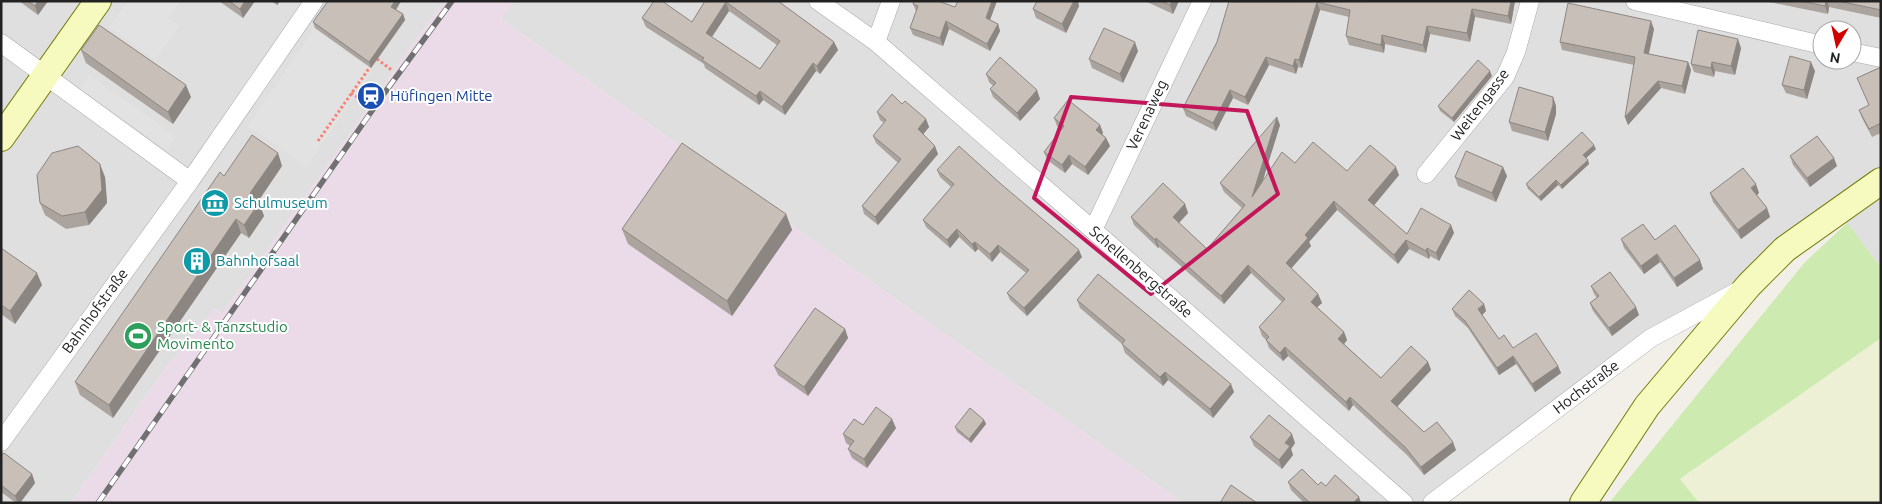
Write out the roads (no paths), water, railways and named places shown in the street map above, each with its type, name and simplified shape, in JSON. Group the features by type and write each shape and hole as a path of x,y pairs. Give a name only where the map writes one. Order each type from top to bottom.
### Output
{"street":[{"path":"1,138 98,1"},
{"name":"Bahnhofstraße","path":"1,442 190,181 314,1"},
{"name":"Schellenbergstraße","path":"818,1 876,42 1404,503"},
{"path":"876,42 891,1"},
{"name":"Verenaweg","path":"1093,230 1202,1"},
{"name":"Weitengasse","path":"1426,174 1505,77 1516,52 1530,1"},
{"path":"1635,1 1658,4 1812,42"},
{"path":"1,43 190,181"},
{"path":"1862,54 1881,58"},
{"name":"Hochstraße","path":"1583,503 1647,406 1749,285 1785,249 1881,181"},
{"name":"Hochstraße","path":"1432,503 1651,338 1749,285"}],"railway":[{"path":"98,503 383,95 452,1"}],"place":[{"name":"Hüfingen Mitte","path":"371,96"},
{"name":"Schulmuseum","path":"215,203"},
{"name":"Bahnhofsaal","path":"197,261"},
{"name":"Sport- & Tanzstudio Movimento","path":"138,336"}]}
